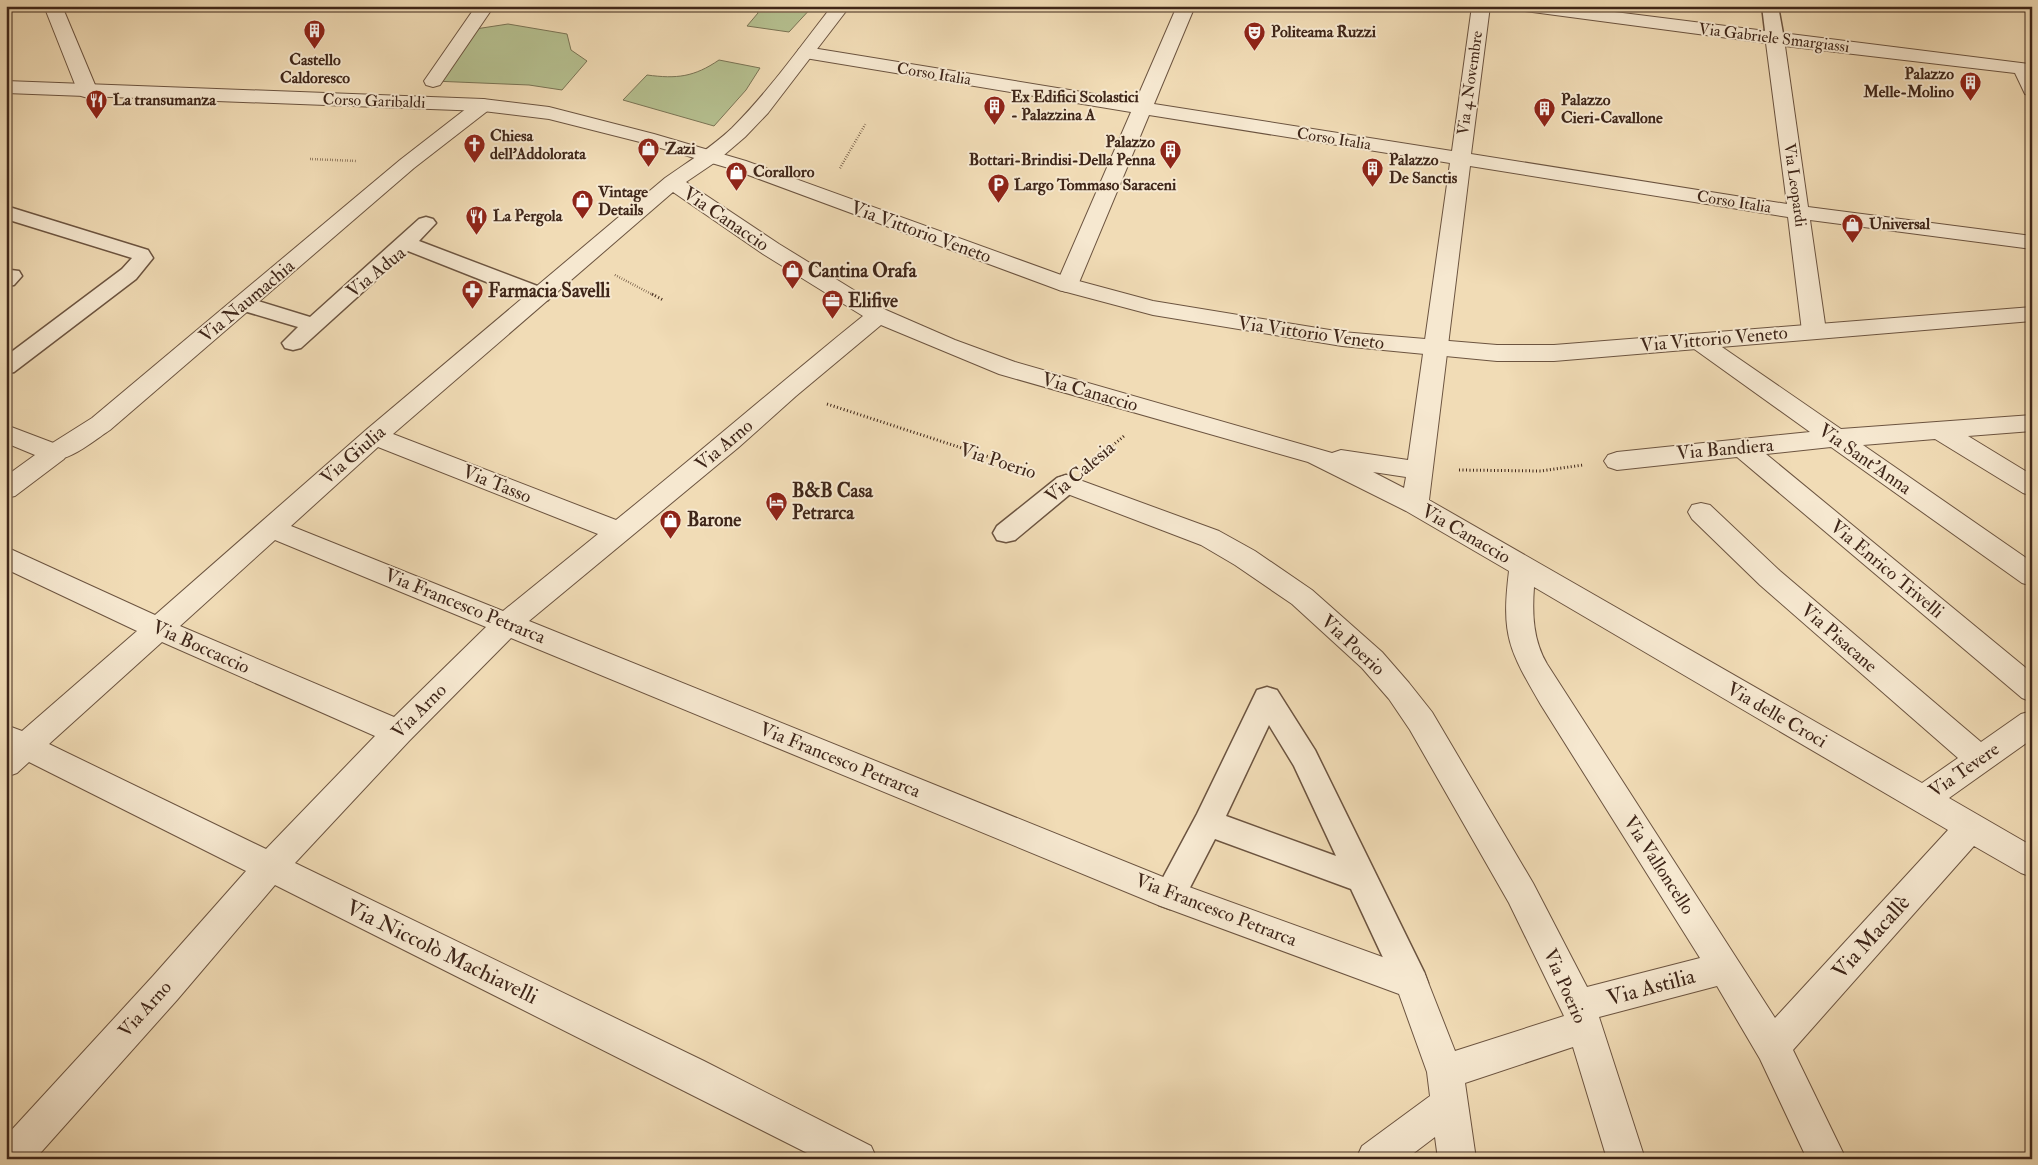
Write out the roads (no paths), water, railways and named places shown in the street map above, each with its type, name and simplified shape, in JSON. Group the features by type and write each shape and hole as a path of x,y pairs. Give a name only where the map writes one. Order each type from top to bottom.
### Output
{"street":[{"path":"53,6 88,92"},
{"path":"433,81 485,6"},
{"name":"Via Giulia","path":"13,749 157,628 375,436 672,182 710,157 738,133 806,53 841,6"},
{"path":"1067,285 1186,6"},
{"name":"Via 4 Novembre","path":"1415,504 1481,6"},
{"name":"Via Gabriele Smargiassi","path":"1525,6 1775,39 2022,68 2032,90"},
{"name":"Via Leopardi","path":"1775,39 1814,331"},
{"name":"Corso Italia","path":"806,53 1798,212 2025,244"},
{"name":"Corso Garibaldi","path":"6,87 88,92 483,105 534,110 619,130"},
{"name":"Via Naumachia","path":"6,489 55,453 101,424 407,164 483,105"},
{"name":"Via Vittorio Veneto","path":"619,130 739,165 1067,285 1114,299 1171,312 1342,339 1435,349 1497,353 1554,353 2032,314"},
{"name":"Via Canaccio","path":"672,182 770,249 878,314 947,345 1007,368 1317,456 1415,504 1523,566"},
{"name":"Via Arno","path":"10,1159 165,988 270,868 398,732 508,623 730,441 787,390 878,314"},
{"name":"Via Sant'Anna","path":"1698,341 2032,576"},
{"name":"Via Bandiera","path":"1616,460 1836,438 2032,423"},
{"path":"1941,431 2032,487"},
{"path":"6,433 55,453"},
{"name":"Via Tasso","path":"375,436 619,532"},
{"name":"Via Enrico Trivelli","path":"1742,448 2032,690"},
{"path":"1317,456 1418,470"},
{"name":"Via Poerio","path":"1066,484 1202,535 1245,558 1302,597 1372,660 1399,691 1421,721 1521,893 1581,1016 1626,1159"},
{"name":"Via Pisacane","path":"1702,512 1770,578 1980,759"},
{"name":"Via Francesco Petrarca","path":"271,528 1170,894 1412,983"},
{"name":"Via Boccaccio","path":"6,557 157,628 398,732"},
{"name":"Via delle Croci","path":"1523,566 2032,863"},
{"name":"Via Valloncello","path":"1523,566 1519,604 1520,630 1529,658 1551,697 1725,968 1773,1047 1827,1159"},
{"name":"Via Tevere","path":"1922,800 2032,723"},
{"name":"Via Niccolò Machiavelli","path":"13,749 270,868 691,1074 858,1159"},
{"name":"Via Macallè","path":"1773,1047 1970,828"},
{"name":"Via Astilia","path":"1375,1159 1446,1089 1581,1016 1725,968"},
{"path":"1412,983 1446,1089 1457,1159"}],"lane":[{"path":"1770,6 1775,39"},
{"path":"6,212 141,254 143,258 129,274 6,367"},
{"path":"405,243 426,223"},
{"name":"Via Adua","path":"293,343 405,243 540,295"},
{"path":"244,304 314,325"},
{"name":"Via Calesia","path":"1006,533 1066,484"},
{"path":"1170,894 1208,823 1267,698 1305,759 1412,983"},
{"path":"1208,823 1364,880"}],"place":[{"name":"Castello Caldoresco","path":"315,50"},
{"name":"Politeama Ruzzi","path":"1255,51"},
{"name":"Palazzo Melle-Molino","path":"1970,102"},
{"name":"La transumanza","path":"97,119"},
{"name":"Ex Edifici Scolastici - Palazzina A","path":"995,125"},
{"name":"Palazzo Cieri-Cavallone","path":"1545,128"},
{"name":"Chiesa dell'Addolorata","path":"474,164"},
{"name":"Zazi","path":"649,168"},
{"name":"Palazzo Bottari-Brindisi-Della Penna","path":"1171,170"},
{"name":"Palazzo De Sanctis","path":"1373,188"},
{"name":"Coralloro","path":"737,191"},
{"name":"Largo Tommaso Saraceni","path":"998,204"},
{"name":"Vintage Details","path":"582,220"},
{"name":"La Pergola","path":"477,235"},
{"name":"Universal","path":"1853,243"},
{"name":"Cantina Orafa","path":"792,290"},
{"name":"Farmacia Savelli","path":"472,310"},
{"name":"Elifive","path":"832,320"},
{"name":"B&B Casa Petrarca","path":"776,521"},
{"name":"Barone","path":"671,539"}]}
